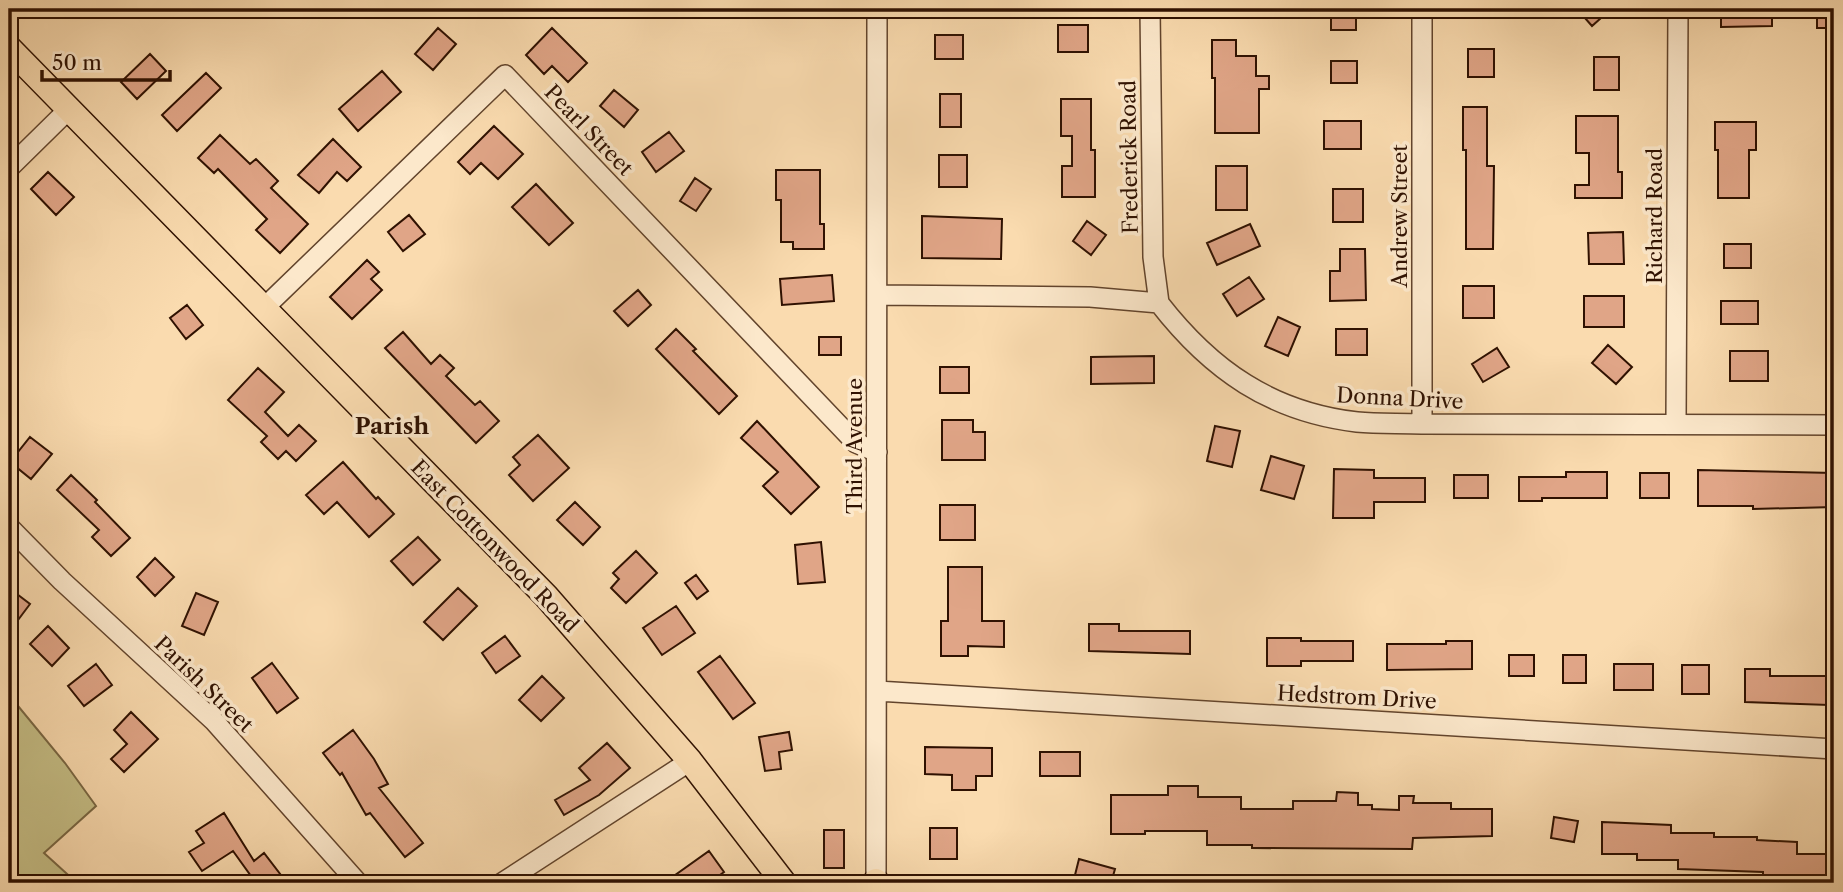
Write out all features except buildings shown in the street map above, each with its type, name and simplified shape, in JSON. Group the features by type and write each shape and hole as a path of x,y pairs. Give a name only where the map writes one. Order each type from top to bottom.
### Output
{"main road":[{"name":"East Cottonwood Road","path":"9,48 546,596 690,761 784,883"}],"street":[{"name":"Third Avenue","path":"876,883 877,9"},
{"name":"Frederick Road","path":"1150,9 1153,257 1159,303"},
{"name":"Andrew Street","path":"1422,424 1423,9"},
{"name":"Richard Road","path":"1676,424 1678,9"},
{"name":"Pearl Street","path":"264,308 505,75 856,443 877,452"},
{"path":"9,168 69,109"},
{"path":"877,295 1090,297 1159,303"},
{"name":"Donna Drive","path":"1159,303 1182,332 1211,361 1245,385 1279,403 1317,415 1358,422 1422,424 1834,425"},
{"name":"Parish Street","path":"9,527 62,581 214,721 358,883"},
{"name":"Hedstrom Drive","path":"877,691 1834,749"},
{"path":"502,883 690,761"}],"shaded area":[{"path":"9,695 65,763 96,806 44,853 77,883 9,883"}],"district":[{"name":"Parish","path":"392,426"}]}
